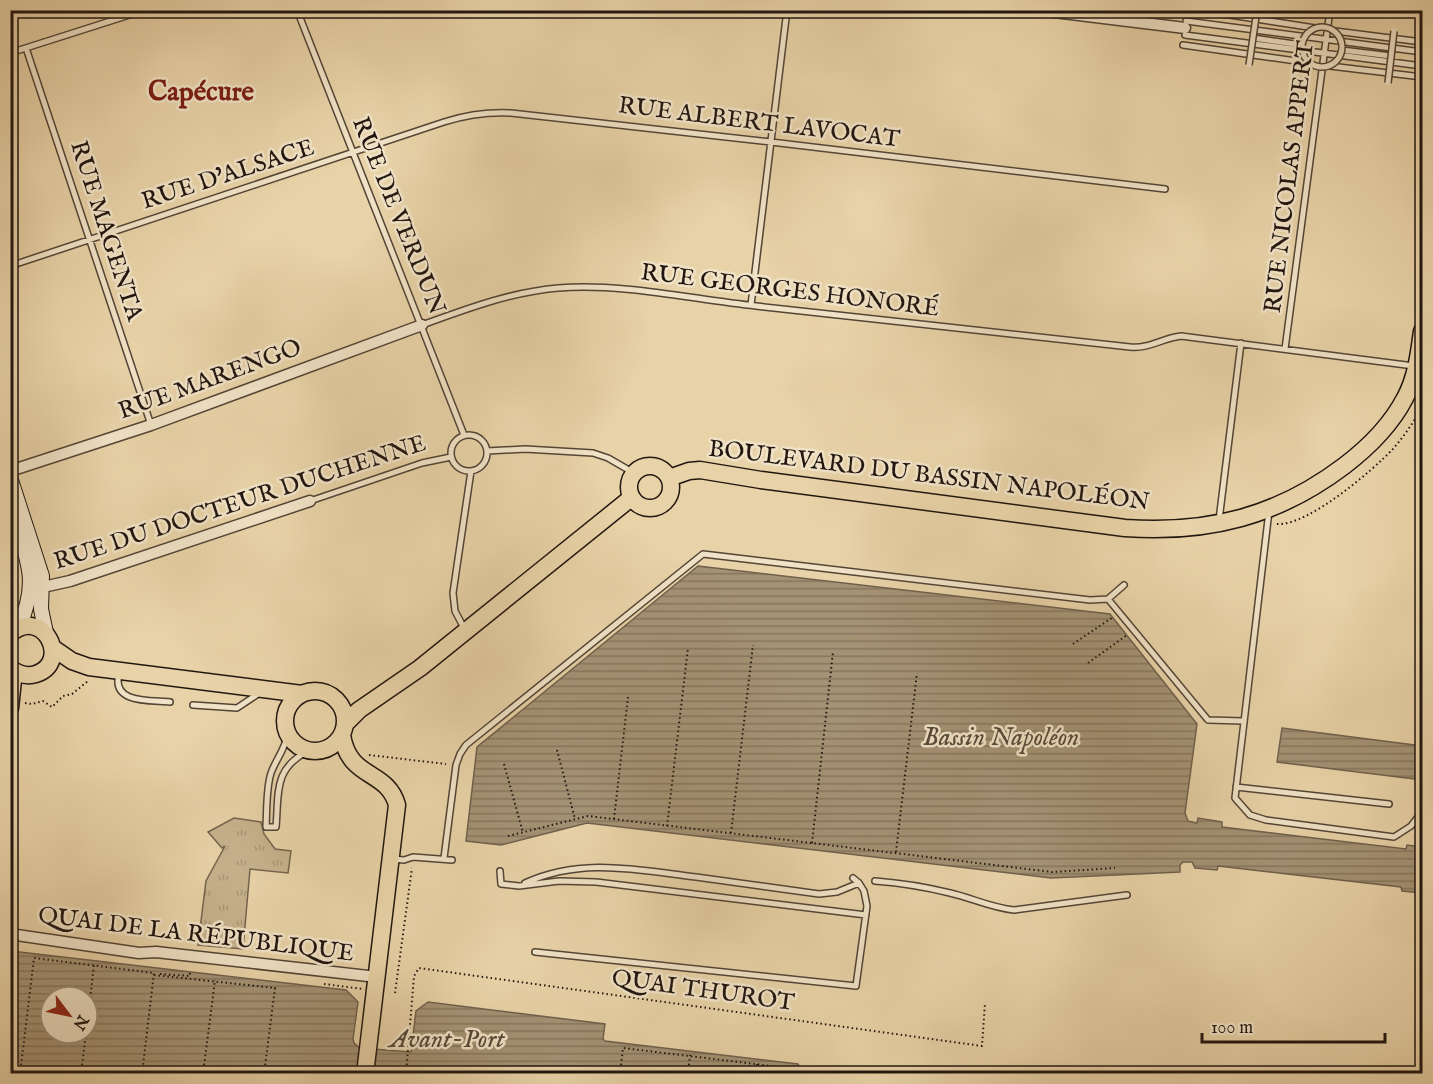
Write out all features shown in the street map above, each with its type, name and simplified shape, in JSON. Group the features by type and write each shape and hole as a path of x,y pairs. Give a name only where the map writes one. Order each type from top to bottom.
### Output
{"main road":[{"name":"BOULEVARD DU BASSIN NAPOLÉON","path":"669,478 700,470 1125,528 1170,529 1218,524 1269,510 1313,487 1374,441 1406,398 1422,339"},
{"path":"652,466 662,470 669,478 670,493 666,501 659,506 645,508 631,498 629,482 634,473 643,467 652,466"},
{"path":"10,477 39,561 43,587 41,609 49,641 50,662 40,673 25,675 11,668"},
{"path":"303,694 292,702 287,711 285,723 288,733 294,743 308,750 317,752 329,748 339,740 359,710 406,679 631,498"},
{"path":"10,499 31,575 27,607 13,632"},
{"path":"13,632 33,627 77,663 120,671 265,690 303,694 316,691 354,699 375,699"},
{"path":"11,668 13,680 11,704"},
{"path":"330,695 342,707 348,756 362,770 386,785 395,798 398,812 365,1074"}],"street":[{"path":"1038,10 1113,15 1186,28"},
{"name":"RUE MARENGO","path":"10,471 151,425 422,325"},
{"name":"RUE DU DOCTEUR DUCHENNE","path":"43,587 70,581 310,501"},
{"name":"QUAI DE LA RÉPUBLIQUE","path":"10,934 139,953 156,952 377,977"}],"lane":[{"path":"10,53 145,10"},
{"name":"RUE DE VERDUN","path":"297,10 464,435"},
{"path":"751,305 787,10"},
{"path":"1197,10 1422,42"},
{"path":"1249,65 1257,10"},
{"name":"RUE NICOLAS APPERT","path":"1286,349 1330,10"},
{"path":"1186,28 1326,39 1422,52"},
{"path":"1186,28 1324,53 1422,66"},
{"path":"1310,63 1304,56 1302,45 1306,34 1315,28"},
{"path":"1330,66 1337,60 1342,50 1341,41 1335,31"},
{"path":"1388,83 1394,31"},
{"path":"1253,38 1302,45"},
{"path":"1183,45 1310,63 1320,68 1330,66 1422,77"},
{"name":"RUE MAGENTA","path":"26,48 151,425"},
{"path":"1342,50 1391,56"},
{"name":"RUE ALBERT LAVOCAT","path":"354,153 454,119 499,112 1165,189"},
{"name":"RUE D'ALSACE","path":"10,266 354,153"},
{"name":"RUE GEORGES HONORÉ","path":"422,325 507,297 558,288 593,287 1119,346 1140,348 1181,336 1416,366"},
{"path":"1218,524 1241,343"},
{"path":"470,434 485,443 487,451 480,468 471,471 458,468 450,451 454,442 470,434"},
{"path":"487,451 525,449 593,453 608,458 634,473"},
{"name":"RUE DU DOCTEUR DUCHENNE","path":"310,501 422,463 451,457"},
{"path":"465,632 455,611 453,593 471,471"},
{"path":"1269,510 1235,798 1241,808 1250,815 1266,820 1394,837 1422,816"},
{"path":"444,858 456,765 466,746 703,554 1090,600 1108,598 1124,585"},
{"path":"1108,598 1208,720 1243,721"},
{"path":"120,671 117,680 119,690 123,695 170,702"},
{"path":"193,705 237,708 265,690"},
{"path":"288,733 269,782 266,826 276,827 279,783 288,764 308,750"},
{"path":"269,782 279,783"},
{"path":"1236,787 1389,804"},
{"path":"392,859 404,860 413,857 452,860"},
{"path":"519,886 539,877 568,869 613,866 819,894 837,892 860,883"},
{"path":"500,871 501,884 519,886 559,881 596,882 866,915"},
{"path":"535,952 856,986 867,906 860,883 853,878"},
{"path":"875,881 901,883 951,893 997,908 1014,910 1127,895"}],"path":[{"path":"1073,645 1113,617"},
{"path":"1088,663 1127,635"},
{"path":"731,834 753,645"},
{"path":"667,826 688,648"},
{"path":"812,843 833,652"},
{"path":"896,853 916,673"},
{"path":"11,704 32,704 43,701 52,707 63,696 72,694 82,685 94,679"},
{"path":"614,819 628,697"},
{"path":"348,756 357,748 361,754 456,765"},
{"path":"557,750 575,819"},
{"path":"504,764 523,833"},
{"path":"508,836 588,816 1052,872 1115,868"},
{"path":"395,993 413,857"},
{"path":"20,1074 34,958 154,973 154,975 197,981 198,978 275,988 264,1074"},
{"path":"92,985 94,965"},
{"name":"QUAI THUROT","path":"406,1074 414,976 419,968 981,1046 986,1002"},
{"path":"154,975 190,976 190,972"},
{"path":"142,1074 154,975"},
{"path":"203,1074 215,980"},
{"path":"81,1074 85,1045"},
{"path":"620,1074 623,1048 796,1069 799,1074"},
{"path":"688,1074 690,1055"},
{"path":"756,1074 758,1064"}],"green space":[{"path":"234,818 261,822 264,834 275,849 291,851 288,873 250,869 243,949 198,945 206,881 225,846 222,848 208,832"}],"water":[{"name":"Bassin Napoléon","path":"698,566 1110,614 1197,724 1185,813 1188,821 1197,823 1198,818 1222,822 1222,827 1406,849 1407,845 1422,847 1422,893 1402,891 1401,887 1218,866 1217,870 1195,868 1192,862 1183,862 1180,865 1180,872 1051,878 587,823 501,845 466,841 477,747"},
{"path":"1282,728 1422,746 1422,780 1277,762"},
{"name":"Avant-Port","path":"11,951 346,990 358,1002 353,1039 360,1048 411,1052 416,1011 428,1002 605,1024 603,1039 605,1041 798,1064 803,1073 11,1074"}],"district":[{"name":"Capécure","path":"201,93"}]}
